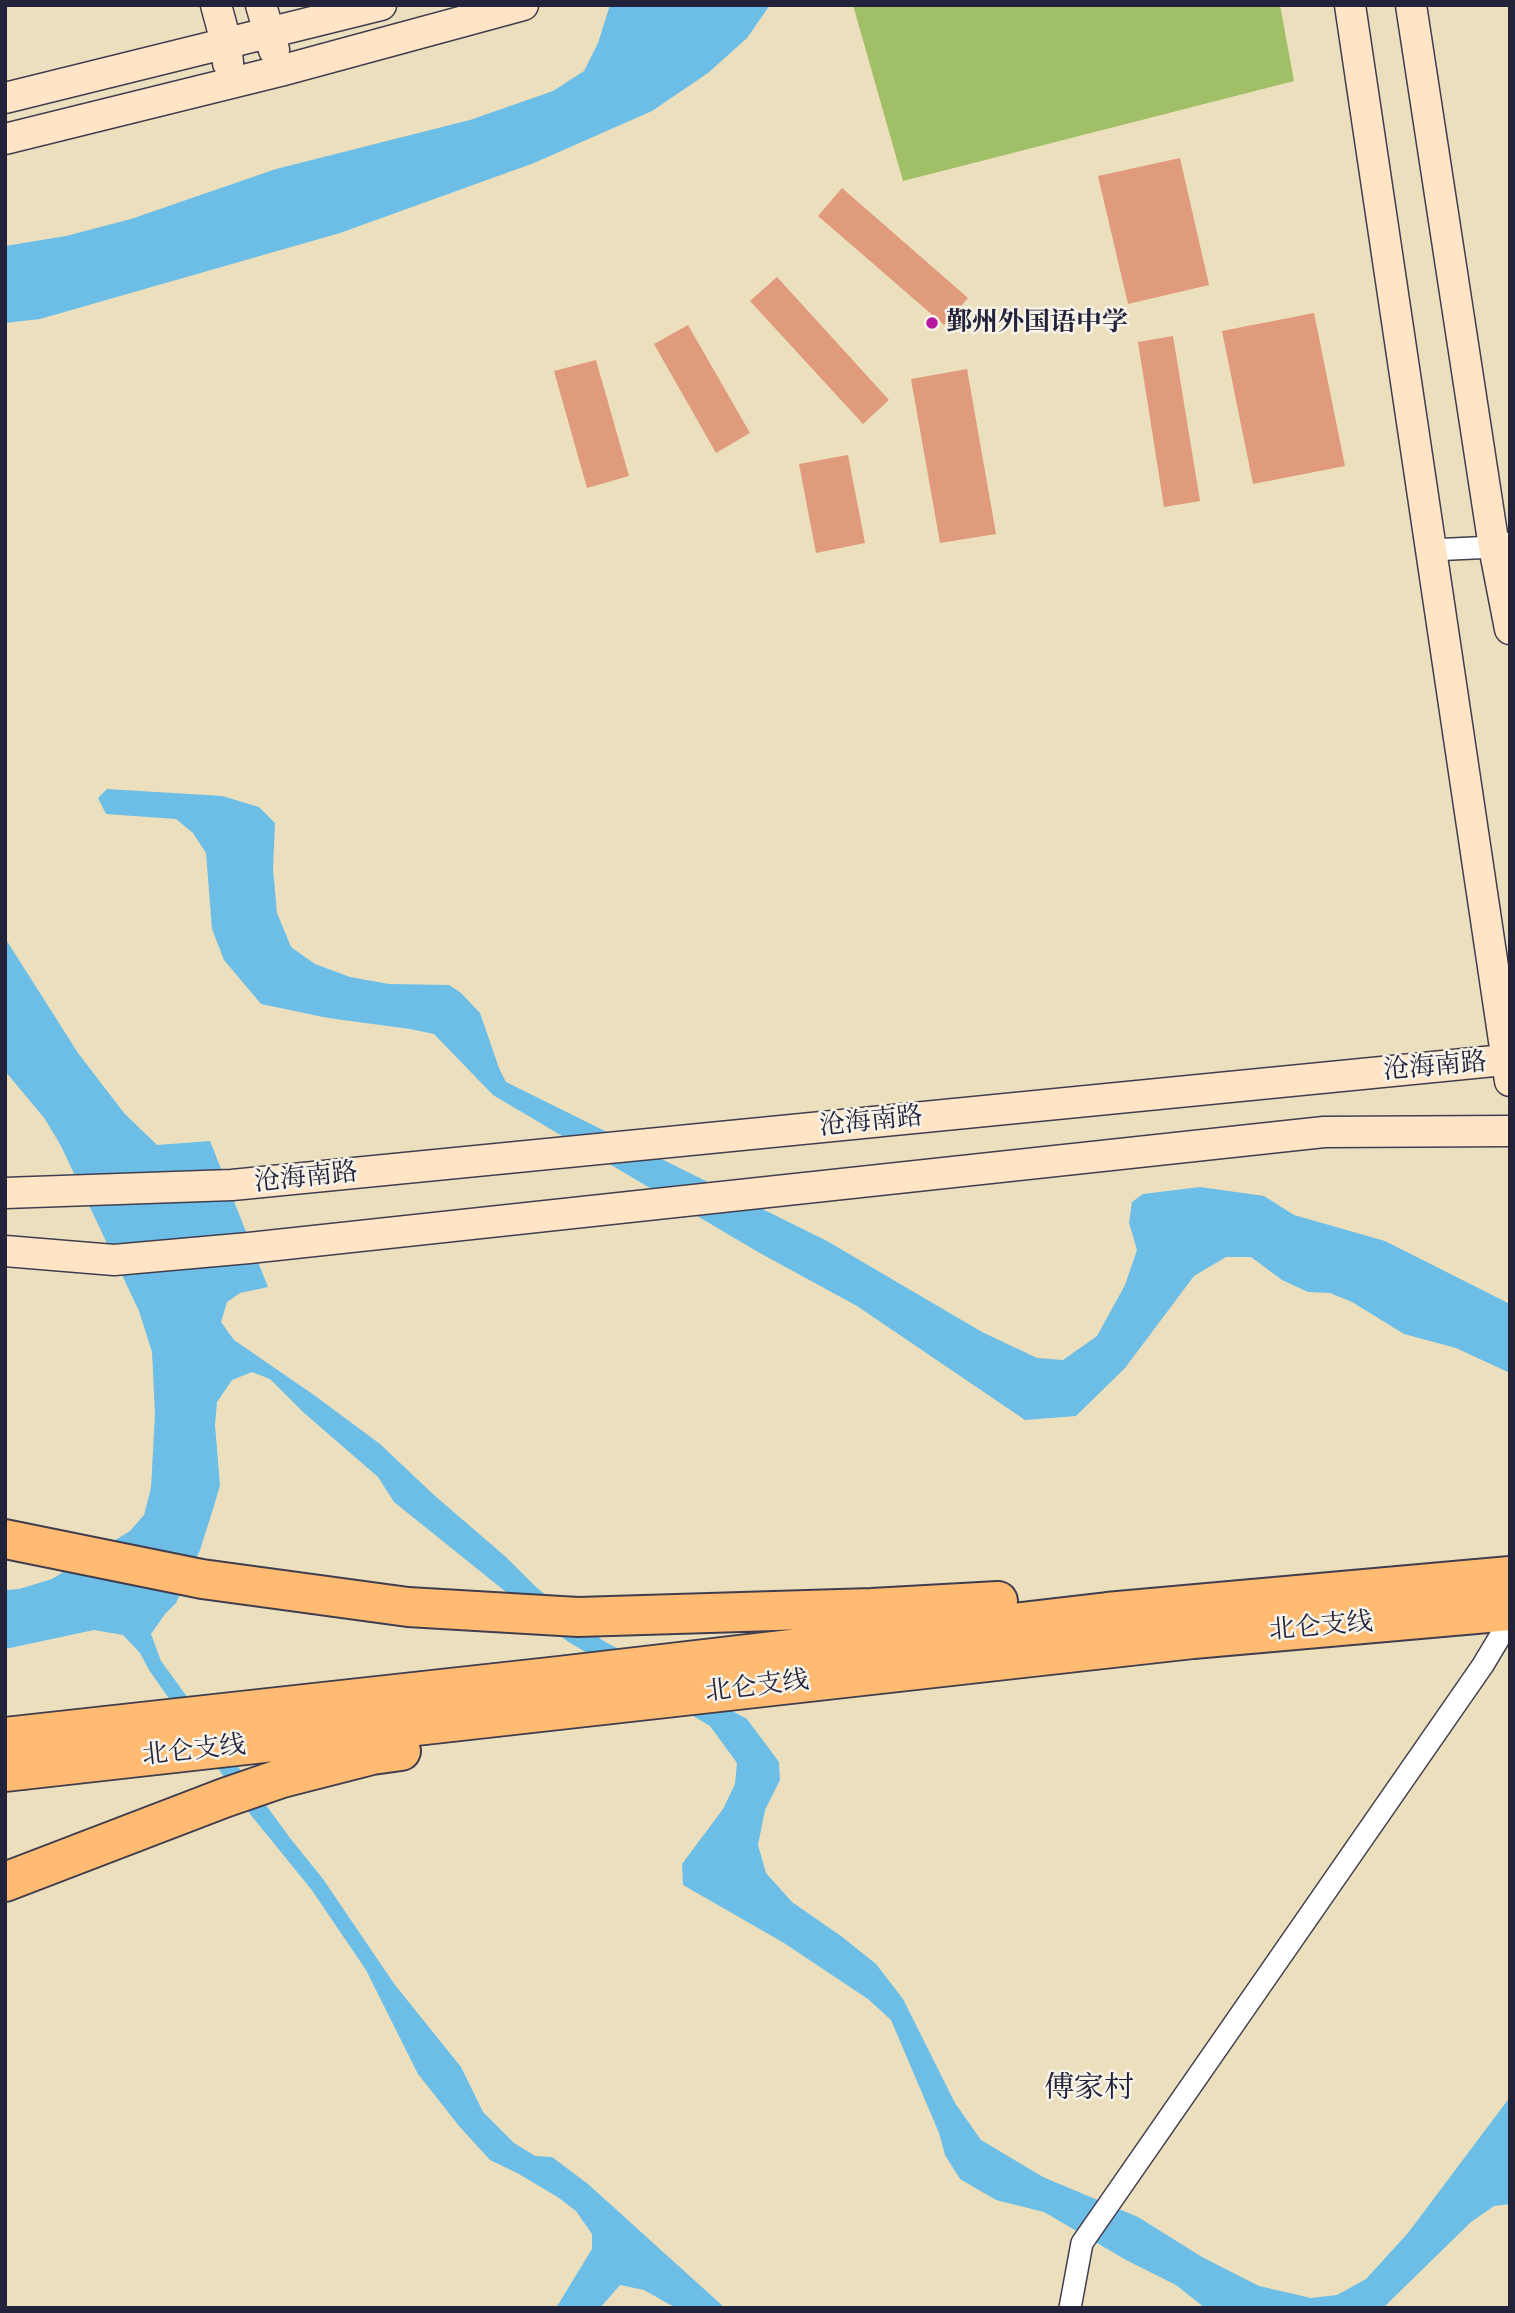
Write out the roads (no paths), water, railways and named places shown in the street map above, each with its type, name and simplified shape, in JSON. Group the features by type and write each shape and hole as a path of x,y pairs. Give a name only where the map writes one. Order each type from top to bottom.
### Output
{"highway":[{"path":"6,1539 202,1578 408,1607 578,1617 872,1608 1510,1570"},
{"name":"北仑支线","path":"5,1737 1108,1612 1510,1576"},
{"name":"北仑支线","path":"5,1772 1193,1639 1505,1614"},
{"path":"5,1882 224,1798 372,1755 883,1687 1193,1639"}],"main road":[{"path":"216,5 226,42 230,83"},
{"path":"5,98 226,42 265,18 381,5"},
{"path":"5,139 280,71 523,5"},
{"path":"1350,5 1509,1069"},
{"path":"1411,5 1502,545 1510,629"},
{"path":"265,18 280,71"},
{"name":"沧海南路","path":"5,1194 232,1185 1480,1062 1509,1069"},
{"path":"5,1251 114,1260 249,1248 1324,1132 1510,1131"}],"street":[{"path":"1431,550 1502,545"},
{"path":"1070,2308 1082,2243 1483,1665 1505,1614"}],"water":[{"path":"610,5 770,5 747,38 708,73 652,111 534,163 340,233 40,319 5,323 5,246 66,236 131,219 276,169 470,120 553,91 584,71 598,43"},
{"path":"107,789 222,796 259,807 275,823 273,869 277,913 291,947 315,964 350,977 389,984 449,985 461,993 480,1013 506,1082 827,1241 982,1332 1037,1358 1063,1360 1097,1336 1125,1285 1137,1250 1129,1223 1132,1202 1143,1194 1200,1187 1264,1196 1294,1215 1385,1241 1510,1304 1510,1373 1456,1348 1404,1334 1352,1302 1330,1293 1308,1292 1282,1280 1251,1257 1226,1257 1194,1276 1125,1368 1076,1416 1025,1420 857,1306 758,1252 493,1095 434,1034 328,1018 261,1004 224,960 212,929 206,853 193,833 176,819 106,814 98,798"},
{"path":"5,938 78,1053 124,1113 157,1145 210,1141 268,1287 240,1293 227,1302 221,1322 234,1340 380,1444 536,1587 602,1640 747,1719 779,1762 780,1780 765,1810 758,1845 766,1873 792,1902 876,1964 903,1999 955,2103 981,2140 1043,2177 1138,2217 1202,2257 1259,2286 1311,2298 1337,2295 1366,2279 1408,2233 1510,2097 1510,2204 1494,2206 1471,2222 1383,2308 1205,2308 1176,2285 1126,2260 1044,2212 996,2200 960,2179 945,2155 939,2133 891,2020 868,1999 784,1943 683,1885 682,1864 723,1809 735,1784 737,1763 710,1726 567,1641 394,1502 378,1477 303,1412 270,1379 252,1372 232,1380 217,1402 215,1425 220,1485 200,1550 176,1603 151,1634 161,1661 323,1879 395,1985 461,2067 483,2112 514,2143 535,2156 552,2157 588,2184 725,2308 676,2308 644,2290 620,2285 600,2308 556,2308 592,2249 592,2234 576,2211 559,2198 490,2160 418,2074 366,1970 311,1889 250,1814 149,1670 140,1653 123,1635 94,1630 5,1649 5,1590 19,1589 52,1579 130,1531 144,1515 151,1488 155,1414 152,1352 139,1311 61,1146 45,1119 5,1071"}],"place":[{"name":"鄞州外国语中学","path":"932,323"}],"district":[{"name":"傅家村","path":"1089,2089"}]}
